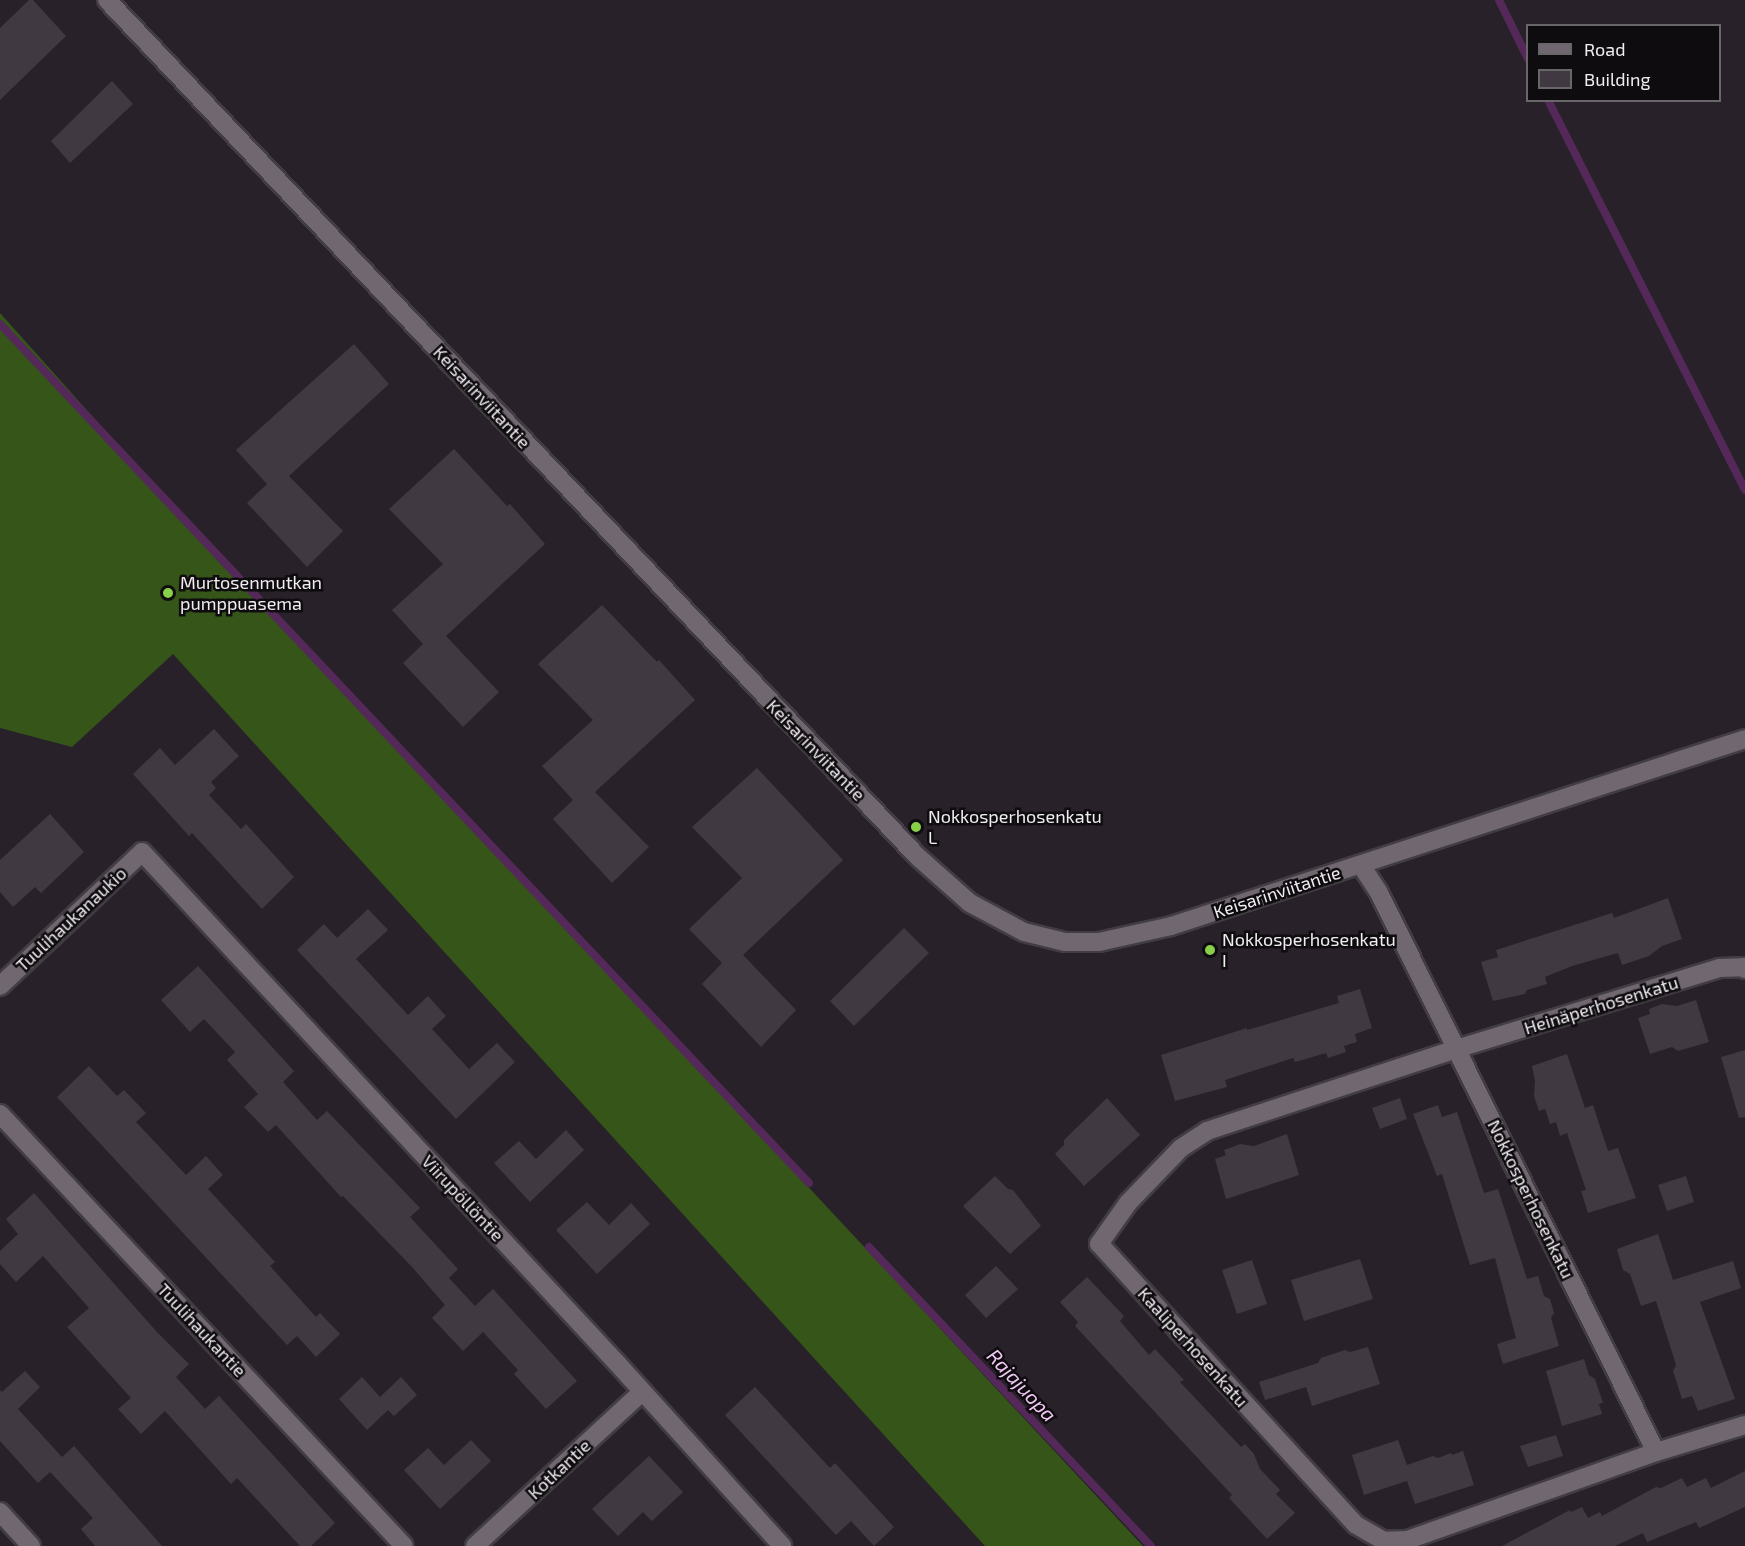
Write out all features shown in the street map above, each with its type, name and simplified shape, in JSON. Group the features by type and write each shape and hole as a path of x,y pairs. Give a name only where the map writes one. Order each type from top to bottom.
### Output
{"street":[{"name":"Keisarinviitantie","path":"107,0 918,857 970,903 1024,932 1065,942 1099,942 1172,926 1745,739"},
{"name":"Tuulihaukanaukio","path":"0,986 142,852"},
{"name":"Viirupöllöntie","path":"142,852 782,1546"},
{"name":"Nokkosperhosenkatu","path":"1361,864 1379,893 1656,1452"},
{"name":"Heinäperhosenkatu","path":"1456,1049 1720,968 1743,966 1745,969"},
{"name":"Kaaliperhosenkatu","path":"1456,1049 1207,1131 1181,1148 1128,1203 1099,1244 1356,1525 1384,1541 1408,1540 1656,1452"},
{"name":"Tuulihaukantie","path":"0,1114 404,1546"},
{"name":"Kotkantie","path":"475,1546 642,1392"},
{"path":"1656,1452 1745,1425"},
{"path":"0,1512 31,1546"}],"green space":[{"path":"0,313 152,483 1143,1546 985,1546 173,654 72,747 0,728"}],"building":[{"path":"29,0 33,0 66,36 0,100 0,28"},
{"path":"112,81 133,104 70,163 51,141"},
{"path":"354,344 389,384 289,476 343,531 307,567 247,503 267,484 236,450"},
{"path":"454,449 507,506 510,504 545,544 446,636 499,692 463,727 403,663 423,644 392,610 443,564 389,509"},
{"path":"602,605 657,662 659,660 695,700 595,792 649,847 612,883 553,819 573,800 542,766 593,720 538,664"},
{"path":"214,729 239,756 211,782 216,788 209,795 241,829 246,824 294,877 262,909 192,833 189,836 133,774 160,748 175,765"},
{"path":"757,768 843,860 743,955 796,1010 761,1047 702,984 722,963 689,929 742,878 692,827"},
{"path":"50,814 84,852 41,893 35,887 13,907 0,892 0,860"},
{"path":"1668,898 1682,939 1662,946 1649,956 1622,965 1618,953 1572,966 1545,977 1547,984 1527,990 1525,994 1493,1001 1481,962 1498,957 1496,950 1612,913 1614,918"},
{"path":"368,909 388,930 356,959 408,1015 428,996 446,1016 432,1029 469,1069 497,1043 515,1062 456,1119 297,950 324,924 337,938"},
{"path":"904,928 929,953 854,1026 830,1001"},
{"path":"198,966 294,1071 283,1082 317,1120 327,1111 420,1208 410,1217 458,1269 449,1278 475,1306 493,1289 577,1381 546,1409 514,1374 518,1370 483,1332 463,1351 432,1318 445,1305 412,1267 343,1196 341,1197 276,1125 268,1132 244,1107 258,1094 227,1060 235,1052 204,1019 190,1032 161,1000"},
{"path":"1360,989 1372,1028 1355,1034 1357,1042 1344,1046 1346,1052 1328,1058 1326,1053 1295,1062 1293,1058 1225,1080 1227,1087 1175,1101 1161,1055 1247,1028 1247,1030 1339,1003 1337,996"},
{"path":"1696,1000 1709,1042 1678,1051 1672,1047 1650,1054 1638,1018 1650,1014 1649,1009 1662,1004 1677,1006"},
{"path":"1745,1050 1745,1117 1739,1118 1721,1057"},
{"path":"1567,1054 1585,1108 1593,1105 1608,1151 1618,1148 1636,1198 1588,1213 1581,1191 1586,1190 1567,1133 1560,1136 1556,1122 1550,1124 1545,1109 1539,1111 1534,1096 1535,1081 1532,1066"},
{"path":"89,1066 117,1096 124,1090 146,1113 136,1122 186,1175 206,1156 223,1175 208,1189 275,1262 270,1266 316,1317 320,1313 340,1334 316,1357 297,1336 287,1345 57,1097"},
{"path":"1107,1098 1140,1135 1084,1186 1055,1154 1064,1145 1064,1140"},
{"path":"1400,1098 1407,1119 1380,1129 1372,1108"},
{"path":"1438,1105 1442,1117 1457,1112 1484,1193 1498,1189 1527,1279 1538,1276 1544,1296 1550,1299 1554,1313 1551,1318 1559,1346 1503,1364 1497,1344 1516,1338 1495,1258 1470,1265 1442,1174 1437,1176 1413,1114"},
{"path":"566,1130 584,1150 530,1202 494,1163 519,1141 536,1159"},
{"path":"1287,1134 1299,1175 1226,1199 1215,1159 1226,1155 1224,1150 1240,1144 1254,1146"},
{"path":"995,1176 1008,1189 1013,1190 1041,1226 1010,1254 963,1206"},
{"path":"1686,1176 1694,1202 1667,1211 1658,1185"},
{"path":"34,1193 156,1331 189,1364 176,1377 205,1409 219,1396 335,1523 311,1546 300,1546 237,1478 231,1484 165,1411 141,1434 118,1409 131,1398 67,1327 89,1308 43,1256 16,1282 0,1264 0,1251 18,1234 6,1219"},
{"path":"587,1202 609,1225 631,1203 650,1224 597,1274 556,1230"},
{"path":"1658,1234 1673,1280 1733,1261 1741,1288 1700,1302 1735,1399 1698,1411 1692,1396 1682,1399 1673,1371 1676,1365 1656,1301 1641,1306 1630,1274 1623,1270 1617,1249"},
{"path":"1360,1259 1373,1299 1304,1321 1291,1280"},
{"path":"1252,1260 1267,1304 1237,1314 1222,1270"},
{"path":"996,1266 1018,1289 986,1318 965,1295"},
{"path":"1087,1277 1124,1316 1120,1321 1149,1355 1155,1349 1184,1380 1180,1382 1241,1447 1245,1444 1254,1454 1260,1469 1280,1490 1276,1494 1295,1513 1267,1539 1229,1498 1232,1495 1075,1326 1078,1322 1060,1302"},
{"path":"1368,1347 1380,1384 1312,1406 1306,1387 1265,1400 1259,1382 1318,1363 1321,1358 1345,1350 1350,1352"},
{"path":"1584,1359 1589,1375 1595,1379 1603,1403 1599,1404 1602,1414 1562,1426 1546,1371"},
{"path":"25,1371 40,1387 18,1409 62,1457 74,1446 162,1546 95,1546 81,1529 93,1518 50,1472 38,1483 0,1441 0,1390 2,1392"},
{"path":"362,1377 380,1397 401,1377 417,1395 394,1416 388,1410 367,1430 339,1399"},
{"path":"755,1387 830,1468 835,1463 894,1527 874,1546 851,1521 836,1535 725,1415"},
{"path":"1556,1435 1563,1456 1528,1467 1520,1446"},
{"path":"471,1440 491,1461 440,1509 404,1470 428,1448 444,1465"},
{"path":"1398,1440 1407,1465 1433,1456 1438,1458 1463,1451 1474,1485 1415,1504 1407,1481 1364,1495 1352,1455"},
{"path":"649,1456 683,1492 652,1521 643,1512 618,1536 592,1509"},
{"path":"1745,1471 1745,1507 1699,1528 1696,1522 1647,1542 1643,1533 1615,1546 1502,1546 1570,1510 1571,1512 1582,1507 1588,1518 1600,1512 1602,1516 1656,1487 1661,1488 1682,1478 1687,1487 1706,1478 1711,1488"}],"waterway":[{"path":"1499,0 1526,55"},
{"path":"1549,102 1745,490"},
{"path":"0,324 809,1183"},
{"name":"Rajajuopa","path":"869,1247 1151,1546"}],"place":[{"name":"Murtosenmutkan pumppuasema","path":"168,593"},
{"name":"Nokkosperhosenkatu L","path":"916,827"},
{"name":"Nokkosperhosenkatu I","path":"1210,950"}]}
